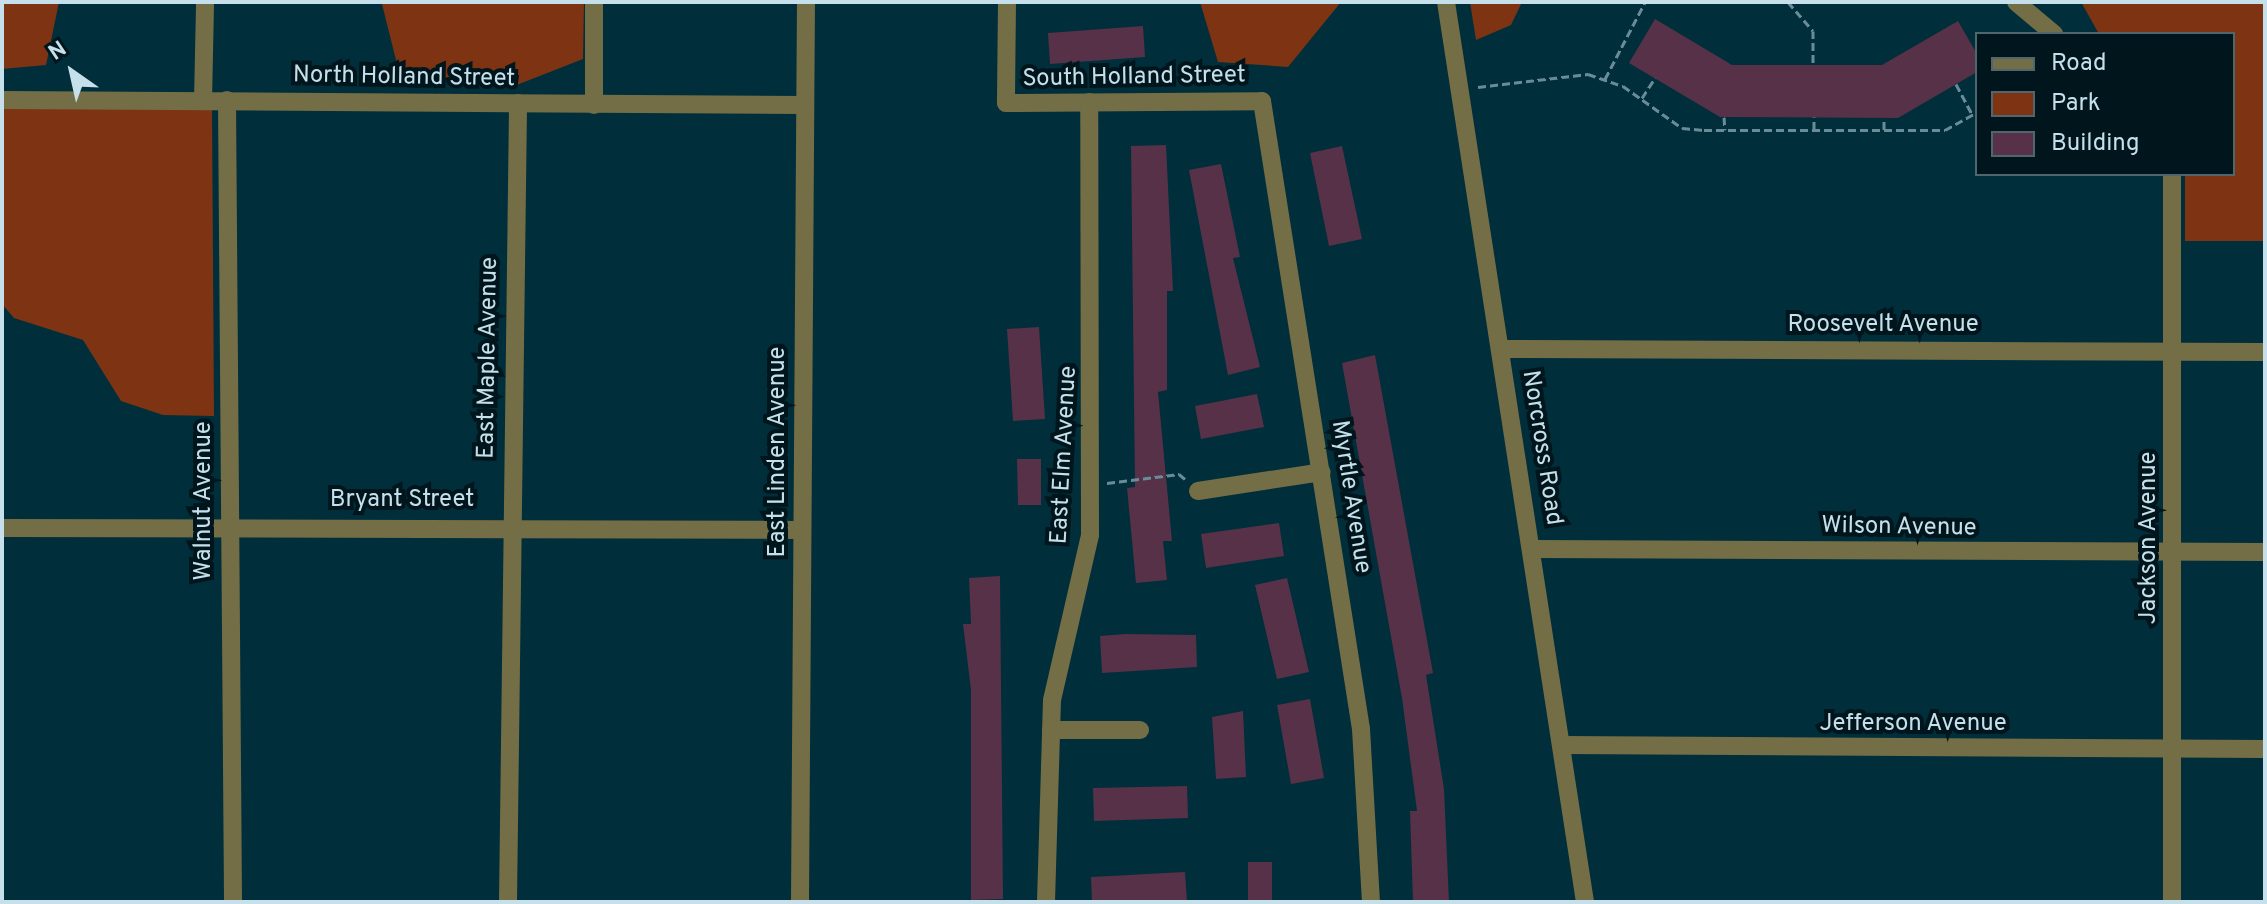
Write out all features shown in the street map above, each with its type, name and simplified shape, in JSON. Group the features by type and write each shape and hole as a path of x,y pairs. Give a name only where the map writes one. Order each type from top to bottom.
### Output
{"street":[{"path":"203,101 205,2"},
{"path":"594,2 594,105"},
{"name":"East Linden Avenue","path":"800,902 806,2"},
{"name":"South Holland Street","path":"1007,2 1006,103 1262,101"},
{"name":"Norcross Road","path":"1446,2 1585,902"},
{"path":"2016,2 2052,32"},
{"name":"North Holland Street","path":"2,100 805,105"},
{"name":"Walnut Avenue","path":"227,100 233,902"},
{"name":"Myrtle Avenue","path":"1262,101 1370,794 1371,902"},
{"name":"East Elm Avenue","path":"1046,902 1051,730 1058,653 1090,535 1089,102"},
{"name":"East Maple Avenue","path":"508,902 518,103"},
{"name":"Jackson Avenue","path":"2172,176 2176,554 2172,902"},
{"name":"Roosevelt Avenue","path":"1502,349 2265,352"},
{"path":"1198,491 1322,472"},
{"name":"Bryant Street","path":"2,528 230,524 802,530"},
{"name":"Wilson Avenue","path":"1532,549 2265,552"},
{"path":"1051,730 1140,730"},
{"name":"Jefferson Avenue","path":"1562,745 2265,749"}],"path":[{"path":"1605,79 1645,2"},
{"path":"1788,2 1813,31 1813,65"},
{"path":"1474,87 1575,72 1605,79 1642,98 1682,128 1945,130 1975,113 1956,84"},
{"path":"1642,98 1655,78"},
{"path":"1724,117 1725,130"},
{"path":"1814,117 1814,130"},
{"path":"1884,118 1884,130"},
{"path":"1092,485 1179,474 1198,491"}],"green space":[{"path":"2,2 59,2 46,65 2,69"},
{"path":"313,2 584,2 583,59 514,86 399,72 382,4"},
{"path":"1200,2 1341,2 1288,67 1218,62"},
{"path":"1470,2 1522,2 1511,25 1476,40"},
{"path":"2081,2 2265,2 2265,241 2185,241 2185,176 2235,176 2235,32 2098,32"},
{"path":"2,104 212,106 214,416 163,415 121,401 83,340 14,318 2,304"}],"building":[{"path":"1655,19 1732,65 1882,65 1958,21 1975,51 1975,73 1898,118 1720,117 1629,63"},
{"path":"1143,26 1145,57 1050,64 1048,33"},
{"path":"1166,145 1173,291 1167,291 1167,390 1158,392 1172,541 1163,541 1167,580 1136,583 1127,488 1135,487 1131,146"},
{"path":"1342,146 1362,239 1329,246 1310,153"},
{"path":"1221,164 1240,257 1233,258 1260,367 1228,375 1189,170"},
{"path":"1039,327 1045,419 1013,421 1007,329"},
{"path":"1375,355 1433,673 1426,675 1444,789 1449,902 1413,902 1410,811 1417,811 1402,698 1342,363"},
{"path":"1257,394 1264,427 1201,439 1195,406"},
{"path":"1017,459 1041,459 1041,505 1018,505"},
{"path":"1279,523 1284,556 1206,568 1201,534"},
{"path":"1000,576 1003,899 971,900 971,690 963,624 971,624 969,578"},
{"path":"1287,578 1309,672 1277,679 1255,585"},
{"path":"1196,635 1197,667 1102,673 1100,636"},
{"path":"1310,699 1324,778 1291,784 1277,705"},
{"path":"1243,711 1246,777 1216,779 1212,717"},
{"path":"1187,786 1188,818 1094,821 1093,788"},
{"path":"1248,862 1272,862 1272,902 1248,902"},
{"path":"1185,872 1187,902 1092,902 1091,877"}]}
